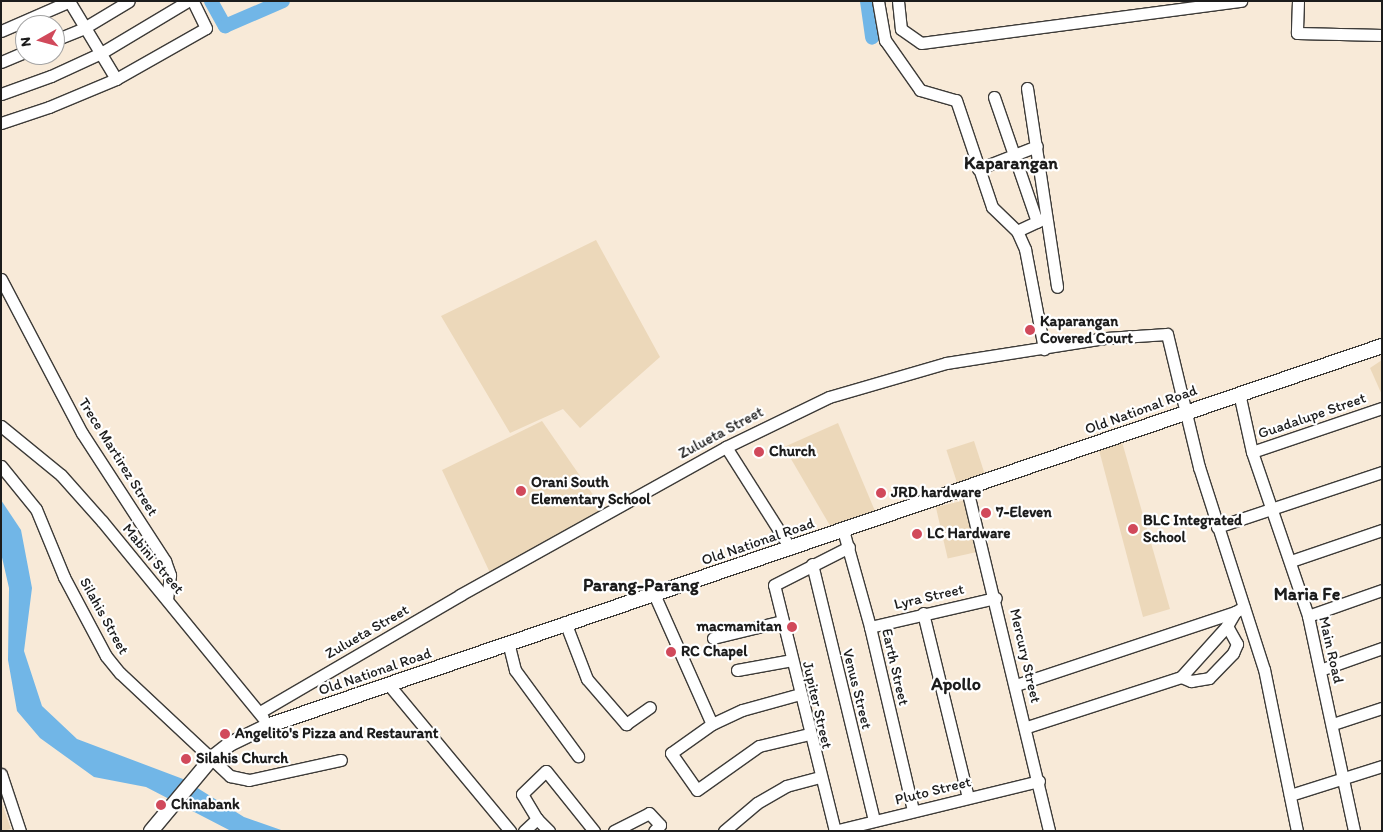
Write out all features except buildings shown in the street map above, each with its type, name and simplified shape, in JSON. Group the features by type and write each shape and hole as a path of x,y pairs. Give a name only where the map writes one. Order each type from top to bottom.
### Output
{"main road":[{"name":"Old National Road","path":"151,831 212,758 230,744 267,726 565,622 654,594 1239,393 1382,346"}],"street":[{"path":"1,31 69,1 116,79"},
{"path":"65,36 84,28 129,1"},
{"path":"1,94 51,76 101,53 188,1"},
{"path":"1,122 49,107 116,79 206,28 192,1"},
{"path":"878,1 885,40 920,90 956,100 992,207 1017,231 1025,249 1044,350"},
{"path":"901,2 901,29 921,43 1163,6 1241,1"},
{"path":"1298,1 1297,33 1382,34"},
{"path":"1,62 15,56"},
{"path":"1027,88 1037,146 1042,220 1057,287"},
{"path":"994,97 1042,220"},
{"path":"978,169 1037,146"},
{"path":"1017,231 1042,220"},
{"name":"Trece Martirez Street","path":"1,279 82,433 165,561 170,575 167,599"},
{"name":"Zulueta Street","path":"260,712 460,595 726,447 829,397 883,379 946,363 1044,350 1106,338 1167,334 1185,412"},
{"name":"Main Road","path":"1239,393 1252,452 1291,560 1308,616 1333,724 1354,831"},
{"name":"Guadalupe Street","path":"1252,452 1382,408"},
{"path":"1185,412 1240,610 1264,669 1297,831"},
{"name":"Mabini Street","path":"3,431 61,475 260,712 267,726"},
{"path":"726,447 790,548"},
{"name":"Silahis Street","path":"1,466 36,509 64,577 106,656 120,673 230,776 241,780 287,774 341,760"},
{"path":"1217,527 1382,472"},
{"name":"Mercury Street","path":"967,488 1027,727 1049,831"},
{"name":"Earth Street","path":"843,530 870,627 913,811"},
{"path":"1291,560 1382,530"},
{"path":"812,564 848,548"},
{"name":"Jupiter Street","path":"812,564 774,585 819,777 834,831"},
{"name":"Venus Street","path":"812,564 874,821"},
{"path":"1308,616 1382,590"},
{"path":"654,594 712,724"},
{"name":"Lyra Street","path":"870,627 923,613 996,598"},
{"path":"1027,727 1180,677 1228,626 1240,610"},
{"path":"1016,685 1240,610"},
{"path":"923,613 968,797"},
{"path":"713,638 782,621"},
{"path":"565,622 587,680 626,724 650,707"},
{"path":"1180,677 1192,681 1209,678 1233,653 1237,644 1228,626"},
{"path":"508,642 515,670 578,756"},
{"path":"1320,670 1382,648"},
{"path":"737,670 792,660"},
{"path":"389,685 510,831"},
{"path":"800,694 764,702 712,724 671,753 697,790 759,746 809,734"},
{"path":"1333,724 1382,708"},
{"path":"1290,795 1381,770"},
{"path":"548,831 537,819 522,794 546,771 594,831"},
{"path":"1,774 20,831"},
{"path":"724,831 757,803 786,786 819,777"},
{"name":"Pluto Street","path":"834,831 1039,781"},
{"path":"614,831 649,813 660,825 654,831"},
{"path":"524,831 537,819"}],"shaded area":[{"path":"596,240 660,357 580,428 563,409 510,433 441,316"},
{"path":"1382,360 1382,395 1370,368"},
{"name":"Orani South Elementary School","path":"542,421 605,512 491,575 442,470"},
{"path":"838,423 875,511 832,529 784,447"},
{"path":"974,441 985,474 957,483 946,450"},
{"name":"BLC Integrated School","path":"1122,442 1170,609 1143,617 1099,450"},
{"path":"966,500 978,552 948,559 936,507"},
{"path":"1,801 11,829 3,831 1,831"}],"water":[{"path":"1,500 21,530 32,588 24,651 42,706 77,739 183,779 244,817 284,831 231,831 146,787 94,777 40,738 17,711 8,660 9,588 1,553"}],"waterway":[{"path":"211,1 225,26 283,1"},
{"path":"867,1 872,38"}],"place":[{"name":"Kaparangan Covered Court","path":"1030,330"},
{"name":"Church","path":"759,452"},
{"name":"Orani South Elementary School","path":"521,491"},
{"name":"JRD hardware","path":"881,493"},
{"name":"7-Eleven","path":"986,513"},
{"name":"BLC Integrated School","path":"1133,529"},
{"name":"LC Hardware","path":"917,534"},
{"name":"macmamitan","path":"792,627"},
{"name":"RC Chapel","path":"671,652"},
{"name":"Angelito's Pizza and Restaurant","path":"225,734"},
{"name":"Silahis Church","path":"186,759"},
{"name":"Chinabank","path":"161,805"}],"district":[{"name":"Kaparangan","path":"1011,163"},
{"name":"Parang-Parang","path":"641,585"},
{"name":"Maria Fe","path":"1307,594"},
{"name":"Apollo","path":"956,684"}]}
